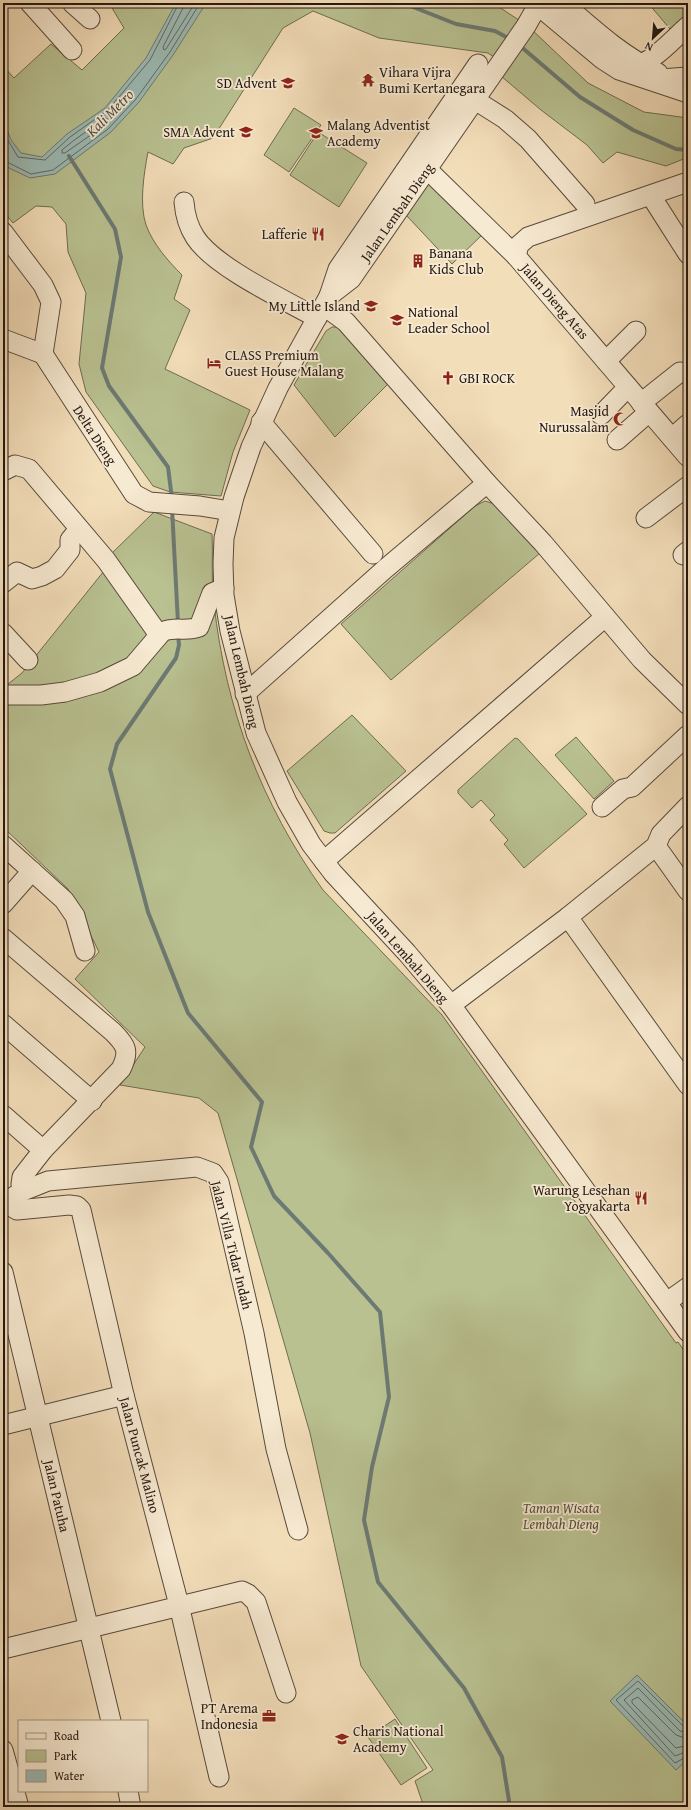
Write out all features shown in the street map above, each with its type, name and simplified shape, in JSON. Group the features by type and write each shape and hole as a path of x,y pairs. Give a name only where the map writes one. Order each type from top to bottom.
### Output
{"street":[{"path":"30,3 72,50"},
{"path":"72,3 90,18"},
{"path":"563,3 609,42 665,80"},
{"path":"538,4 602,59 665,80"},
{"name":"Jalan Lembah Dieng","path":"538,4 526,26 475,100 449,123 427,169 388,210 344,274 323,307 278,388 261,422 241,471 230,511 224,538 224,588 230,631 256,733 273,774 311,844 324,861 451,1005 666,1302 685,1320"},
{"path":"665,80 650,60 688,26"},
{"path":"665,80 688,41"},
{"path":"388,210 449,123 478,64"},
{"path":"475,100 505,119 528,139 585,204"},
{"path":"427,169 516,256"},
{"name":"Jalan Dieng Atas","path":"688,182 528,237 519,245 516,256 688,457"},
{"path":"650,196 688,254"},
{"path":"184,202 185,214 195,237 212,255 251,282 323,307 346,322 487,483 548,548 642,660 688,705"},
{"path":"3,232 43,285 52,302 43,354 3,339"},
{"path":"606,361 636,331"},
{"name":"Delta Dieng","path":"43,354 134,494 144,500 158,503 200,506 230,511"},
{"path":"616,440 680,372"},
{"path":"600,415 628,387"},
{"path":"261,422 373,554"},
{"path":"672,438 688,424"},
{"path":"3,471 15,465 29,469 106,560 158,638"},
{"path":"245,694 385,569 487,483"},
{"path":"646,518 688,486"},
{"path":"3,583 17,572 32,579 42,576 55,569 70,550 70,540 79,529"},
{"path":"3,695 41,695 65,692 113,677 133,666 158,638 194,630 199,627 212,593 224,588"},
{"path":"324,861 605,617"},
{"path":"3,632 28,660"},
{"path":"602,807 623,790 632,787 688,735"},
{"path":"451,1005 568,917 656,846 661,834 688,806"},
{"path":"3,845 64,900 75,916 85,951"},
{"path":"656,846 688,891"},
{"path":"3,904 32,871"},
{"path":"568,917 688,1085"},
{"path":"3,938 123,1042 127,1050 126,1060 121,1069 92,1101 43,1150 22,1177 21,1184 12,1197"},
{"path":"3,1024 92,1101"},
{"path":"3,1115 43,1150"},
{"name":"Jalan Villa Tidar Indah","path":"12,1197 48,1181 197,1167 213,1172 219,1182 223,1197 254,1333 276,1450 298,1530"},
{"name":"Jalan Puncak Malino","path":"12,1197 12,1207 17,1210 69,1205 77,1206 81,1210 124,1395 179,1605 219,1777"},
{"name":"Jalan Patuha","path":"3,1272 39,1416 88,1629 111,1720"},
{"path":"666,1302 688,1287"},
{"path":"3,1425 124,1395"},
{"path":"3,1649 236,1591 253,1597 286,1693"},
{"path":"3,1750 19,1807"},
{"path":"128,1792 131,1807"}],"green space":[{"path":"109,3 496,3 499,7 528,26 588,83 644,112 688,118 688,162 686,158 666,166 617,152 603,163 587,145 541,110 501,76 509,67 488,53 379,38 313,11 283,28 213,138 184,148 173,164 148,152 143,198 146,225 161,252 182,275 174,299 190,310 165,369 250,410 233,452 221,496 170,492 153,486 86,392 79,364 86,293 68,252 66,224 52,207 36,206 13,223 3,211 3,66 14,78 51,44 82,70 124,28"},
{"path":"648,3 688,3 688,13 670,29"},
{"path":"294,108 321,125 289,172 264,155"},
{"path":"318,132 367,163 339,207 290,175"},
{"path":"429,180 484,233 452,264 406,215"},
{"path":"332,327 339,327 389,383 335,437 294,385 326,331"},
{"path":"485,501 498,505 540,553 391,680 341,624 475,506"},
{"name":"Taman Wisata Lembah Dieng","path":"154,512 212,534 214,604 227,681 237,718 264,789 301,857 323,890 442,1015 676,1343 678,1342 688,1356 688,1807 424,1807 415,1781 433,1770 361,1666 310,1433 218,1113 199,1098 120,1085 145,1047 75,979 99,952 68,889 3,827 3,701 24,703 48,701 83,695 115,682 150,656 145,646 128,664 83,683 61,689 3,690 3,688 22,673 112,561 108,557"},
{"path":"352,715 406,771 335,833 330,833 324,831 287,771"},
{"path":"576,737 614,781 594,799 555,755"},
{"path":"515,738 518,739 587,814 524,868 504,844 508,840 490,820 495,815 481,800 472,808 458,793 458,790"},
{"path":"395,1719 427,1768 401,1785 368,1737"}],"water":[{"name":"Kali Metro","path":"176,3 204,3 203,8 173,55 139,102 111,132 55,174 30,178 9,168 3,162 3,119 11,140 21,153 42,157 67,134 105,108 146,58"},
{"path":"637,1675 688,1726 688,1759 676,1770 610,1701"}],"waterway":[{"path":"403,3 456,24 495,31 510,39"},
{"path":"519,45 580,97 633,130 676,149 688,150"},
{"path":"69,156 115,229 121,257 102,368 109,386 168,467 172,499"},
{"path":"172,508 178,623"},
{"path":"178,634 179,645 176,658 117,744 110,769 148,912 188,1013 262,1102 251,1147 274,1196 328,1253 380,1312 389,1397 372,1467 364,1520 378,1582 464,1688 502,1757 510,1807"}],"place":[{"name":"Vihara Vijra Bumi Kertanegara","path":"368,80"},
{"name":"SD Advent","path":"288,83"},
{"name":"SMA Advent","path":"246,132"},
{"name":"Malang Adventist Academy","path":"316,133"},
{"name":"Lafferie","path":"318,234"},
{"name":"Banana Kids Club","path":"418,261"},
{"name":"My Little Island","path":"371,306"},
{"name":"National Leader School","path":"397,320"},
{"name":"CLASS Premium Guest House Malang","path":"214,363"},
{"name":"GBI ROCK","path":"448,378"},
{"name":"Masjid Nurussalam","path":"620,419"},
{"name":"Warung Lesehan Yogyakarta","path":"641,1198"},
{"name":"PT Arema Indonesia","path":"269,1716"},
{"name":"Charis National Academy","path":"342,1739"}]}
